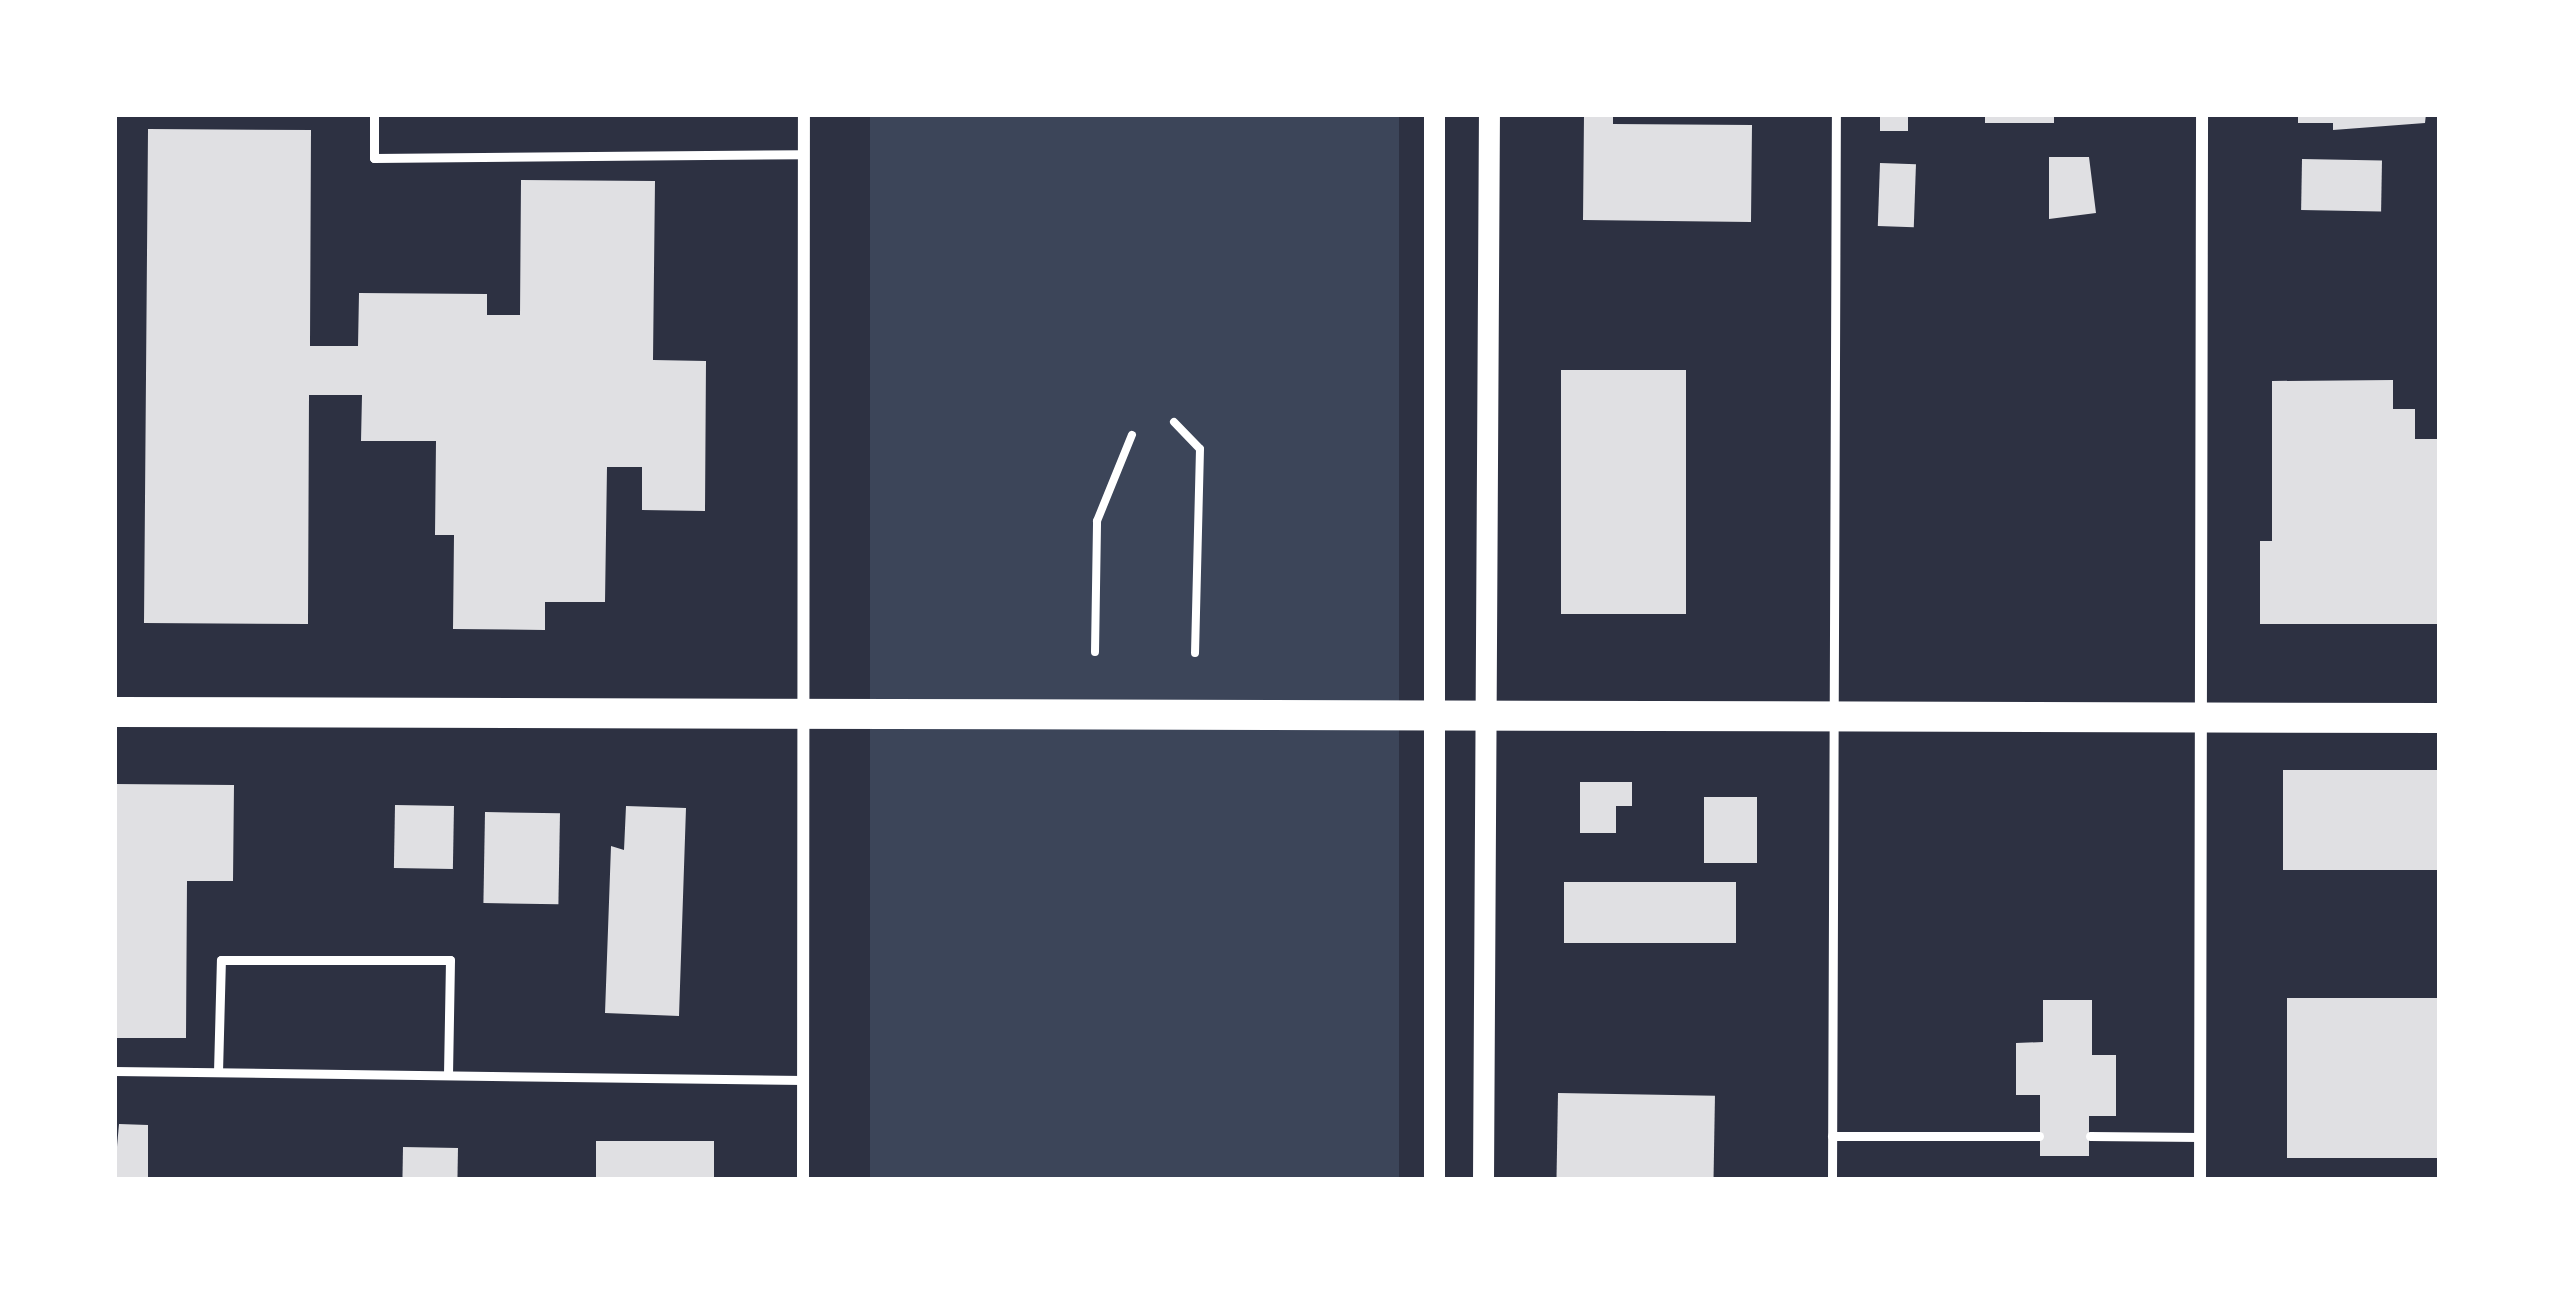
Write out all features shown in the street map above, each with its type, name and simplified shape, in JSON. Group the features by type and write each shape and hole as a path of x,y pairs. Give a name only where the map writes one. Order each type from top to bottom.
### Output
{"main road":[{"path":"114,712 2440,718"}],"street":[{"path":"803,1180 804,114"},
{"path":"1434,114 1434,1180"},
{"path":"1483,1180 1489,114"},
{"path":"2200,1180 2202,114"}],"lane":[{"path":"374,114 374,158 804,154"},
{"path":"1832,1180 1836,114"},
{"path":"218,1072 221,960 450,960 448,1076"},
{"path":"114,1071 803,1080"},
{"path":"1832,1136 2039,1136"},
{"path":"2090,1136 2200,1137"}],"path":[{"path":"1174,422 1200,449 1195,653"},
{"path":"1095,652 1096,521 1132,435"}],"shaded area":[{"path":"870,114 1399,114 1399,1180 870,1180"}],"building":[{"path":"1584,114 1613,114 1613,124 1752,125 1751,222 1583,220"},
{"path":"1880,114 1908,114 1908,131 1880,131"},
{"path":"1985,114 2054,114 2054,123 1985,123"},
{"path":"2298,114 2426,114 2425,123 2333,130 2333,123 2298,123"},
{"path":"148,129 311,130 310,346 358,346 359,293 487,294 487,315 520,315 521,180 655,181 653,360 706,361 705,511 642,510 642,467 607,467 605,602 545,602 545,630 453,629 454,535 435,535 436,441 361,441 362,395 309,395 308,624 144,623"},
{"path":"2049,157 2089,157 2096,213 2049,219"},
{"path":"2302,159 2382,160 2381,211 2301,210"},
{"path":"1880,163 1916,164 1914,227 1878,226"},
{"path":"1561,370 1686,370 1686,614 1561,614"},
{"path":"2393,380 2393,409 2415,409 2415,439 2440,439 2440,624 2260,624 2260,541 2272,541 2272,381"},
{"path":"2283,770 2440,770 2440,870 2283,870"},
{"path":"1580,782 1632,782 1632,806 1616,806 1616,833 1580,833"},
{"path":"114,784 234,785 233,881 187,881 186,1038 114,1038"},
{"path":"1704,797 1757,797 1757,863 1704,863"},
{"path":"395,805 454,806 453,869 394,868"},
{"path":"626,806 686,808 679,1016 605,1013 611,846 624,850"},
{"path":"485,812 560,813 558,904 483,903"},
{"path":"1564,882 1736,882 1736,943 1564,943"},
{"path":"2287,998 2440,998 2440,1158 2287,1158"},
{"path":"2043,1000 2092,1000 2092,1055 2116,1055 2116,1116 2089,1116 2089,1156 2040,1156 2040,1095 2016,1095 2016,1043 2043,1042"},
{"path":"1558,1093 1715,1096 1714,1180 1556,1180"},
{"path":"119,1124 148,1125 148,1180 114,1180"},
{"path":"596,1141 714,1141 714,1180 596,1180"},
{"path":"403,1147 458,1148 457,1180 402,1180"}]}
